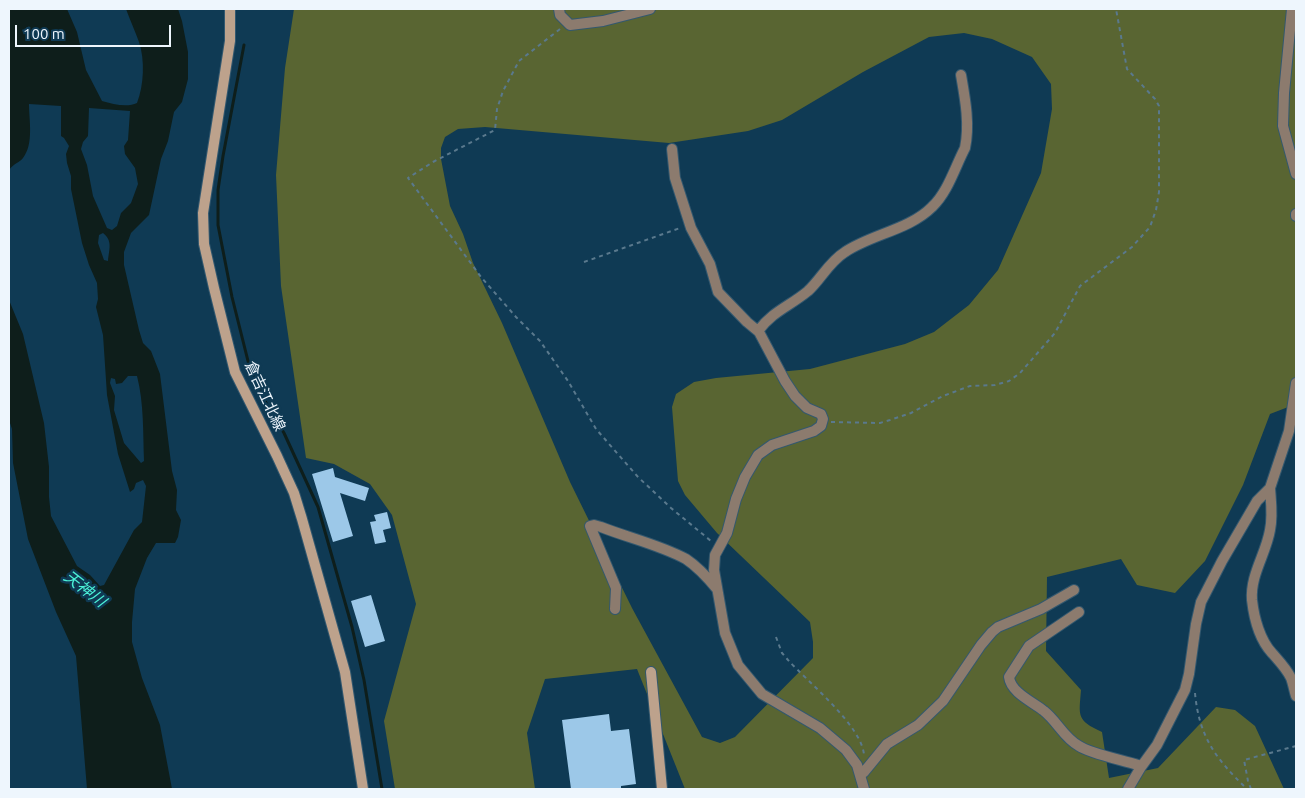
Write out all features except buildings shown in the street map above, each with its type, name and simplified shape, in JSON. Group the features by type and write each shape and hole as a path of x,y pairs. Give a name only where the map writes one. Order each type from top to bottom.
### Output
{"main road":[{"name":"倉吉江北線","path":"230,9 230,41 203,213 204,244 235,372 294,493 302,519 345,672 363,789"},
{"path":"651,672 662,789"}],"street":[{"path":"559,9 560,15 570,25 603,22 650,9"},
{"path":"1292,9 1284,92 1283,126 1296,174"},
{"path":"758,330 771,316 808,290 844,252 915,221 932,208 943,195 966,140 967,122 961,75"},
{"path":"672,149 675,178 690,225 698,244 710,264 718,292 747,322 758,330 795,396 807,408 821,414 824,419 821,426 814,431 772,445 758,454 751,465 736,499 727,533 715,555 714,570 725,633 738,665 754,686 762,694 820,728 836,740 863,772 864,789"},
{"path":"1296,383 1289,431 1270,488 1272,512 1270,531 1254,580 1252,600 1262,640 1287,671 1296,696"},
{"path":"1128,789 1157,745 1184,690 1189,674 1201,602 1222,561 1257,501 1270,488"},
{"path":"615,609 616,588 590,526 602,527 666,550 686,560 702,572 718,589"},
{"path":"863,772 887,744 918,726 943,701 992,632 998,627 1041,609 1074,590"},
{"path":"1078,612 1029,646 1009,678 1009,682 1015,690 1052,717 1069,739 1080,747 1141,767"}],"path":[{"path":"823,423 839,421 880,423 911,413 944,396 970,386 995,385 1009,382 1020,373 1054,333 1080,286 1132,247 1150,227 1156,210 1159,192 1159,106 1128,69 1123,52 1116,9"},
{"path":"568,23 519,62 503,91 497,109 495,130 433,162 408,178 481,277 540,341 568,381 596,429 638,477 671,508 717,546"},
{"path":"584,262 690,225"},
{"path":"776,637 782,653 850,725 864,748 863,772"},
{"path":"1194,690 1198,716 1206,740 1223,764 1247,789"},
{"path":"1251,789 1244,760 1296,746"}],"green space":[{"path":"294,9 1296,9 1296,404 1270,414 1243,485 1205,561 1175,593 1137,585 1121,559 1047,577 1046,651 1081,690 1080,712 1083,720 1102,732 1109,778 1158,768 1216,707 1235,710 1255,726 1284,789 685,789 637,669 545,679 527,733 535,789 395,789 384,721 416,604 392,515 370,484 334,464 306,458 281,286 276,175 285,68","holes":["964,33 992,39 1032,57 1051,84 1052,109 1041,173 998,270 969,305 934,332 905,344 810,369 716,378 694,382 676,394 672,407 678,481 685,495 717,533 810,622 813,642 813,658 735,737 720,743 702,737 632,608 570,482 502,323 473,263 463,234 450,206 441,159 441,148 445,137 458,129 485,127 669,143 748,131 782,120 863,72 929,37"]}],"water":[{"name":"天神川","path":"9,9 67,9 77,32 86,70 102,101 124,105 137,103 143,72 141,49 126,9 178,9 188,52 188,79 182,102 174,112 168,141 161,159 149,215 131,233 124,252 124,265 139,330 143,343 151,351 160,374 172,471 177,490 176,510 181,520 175,543 156,543 147,558 135,589 132,622 132,642 142,678 160,725 172,789 87,789 76,656 56,612 28,539 13,463 12,429 9,420 9,300 23,334 44,423 49,467 51,516 77,566 90,575 100,586 104,585 134,530 142,522 146,486 143,480 136,483 134,489 130,492 118,454 107,395 103,335 96,307 98,299 97,283 82,243 71,189 71,176 66,154 69,146 61,136 61,106 29,104 29,146 23,158 9,170","holes":["89,108 130,111 128,140 124,146 125,154 135,168 138,184 131,203 121,213 117,226 112,230 107,228 93,196 87,165 81,149 83,142 88,136","103,233 108,239 108,261 104,260 98,243 99,235","128,376 137,376 143,418 144,461 141,463 124,443 114,410 115,396 110,383 111,378 115,379 116,384 122,383"]}],"waterway":[{"path":"244,45 218,190 218,225 232,297 249,365 266,403 284,433 318,507 352,627 364,680 382,789"}]}
